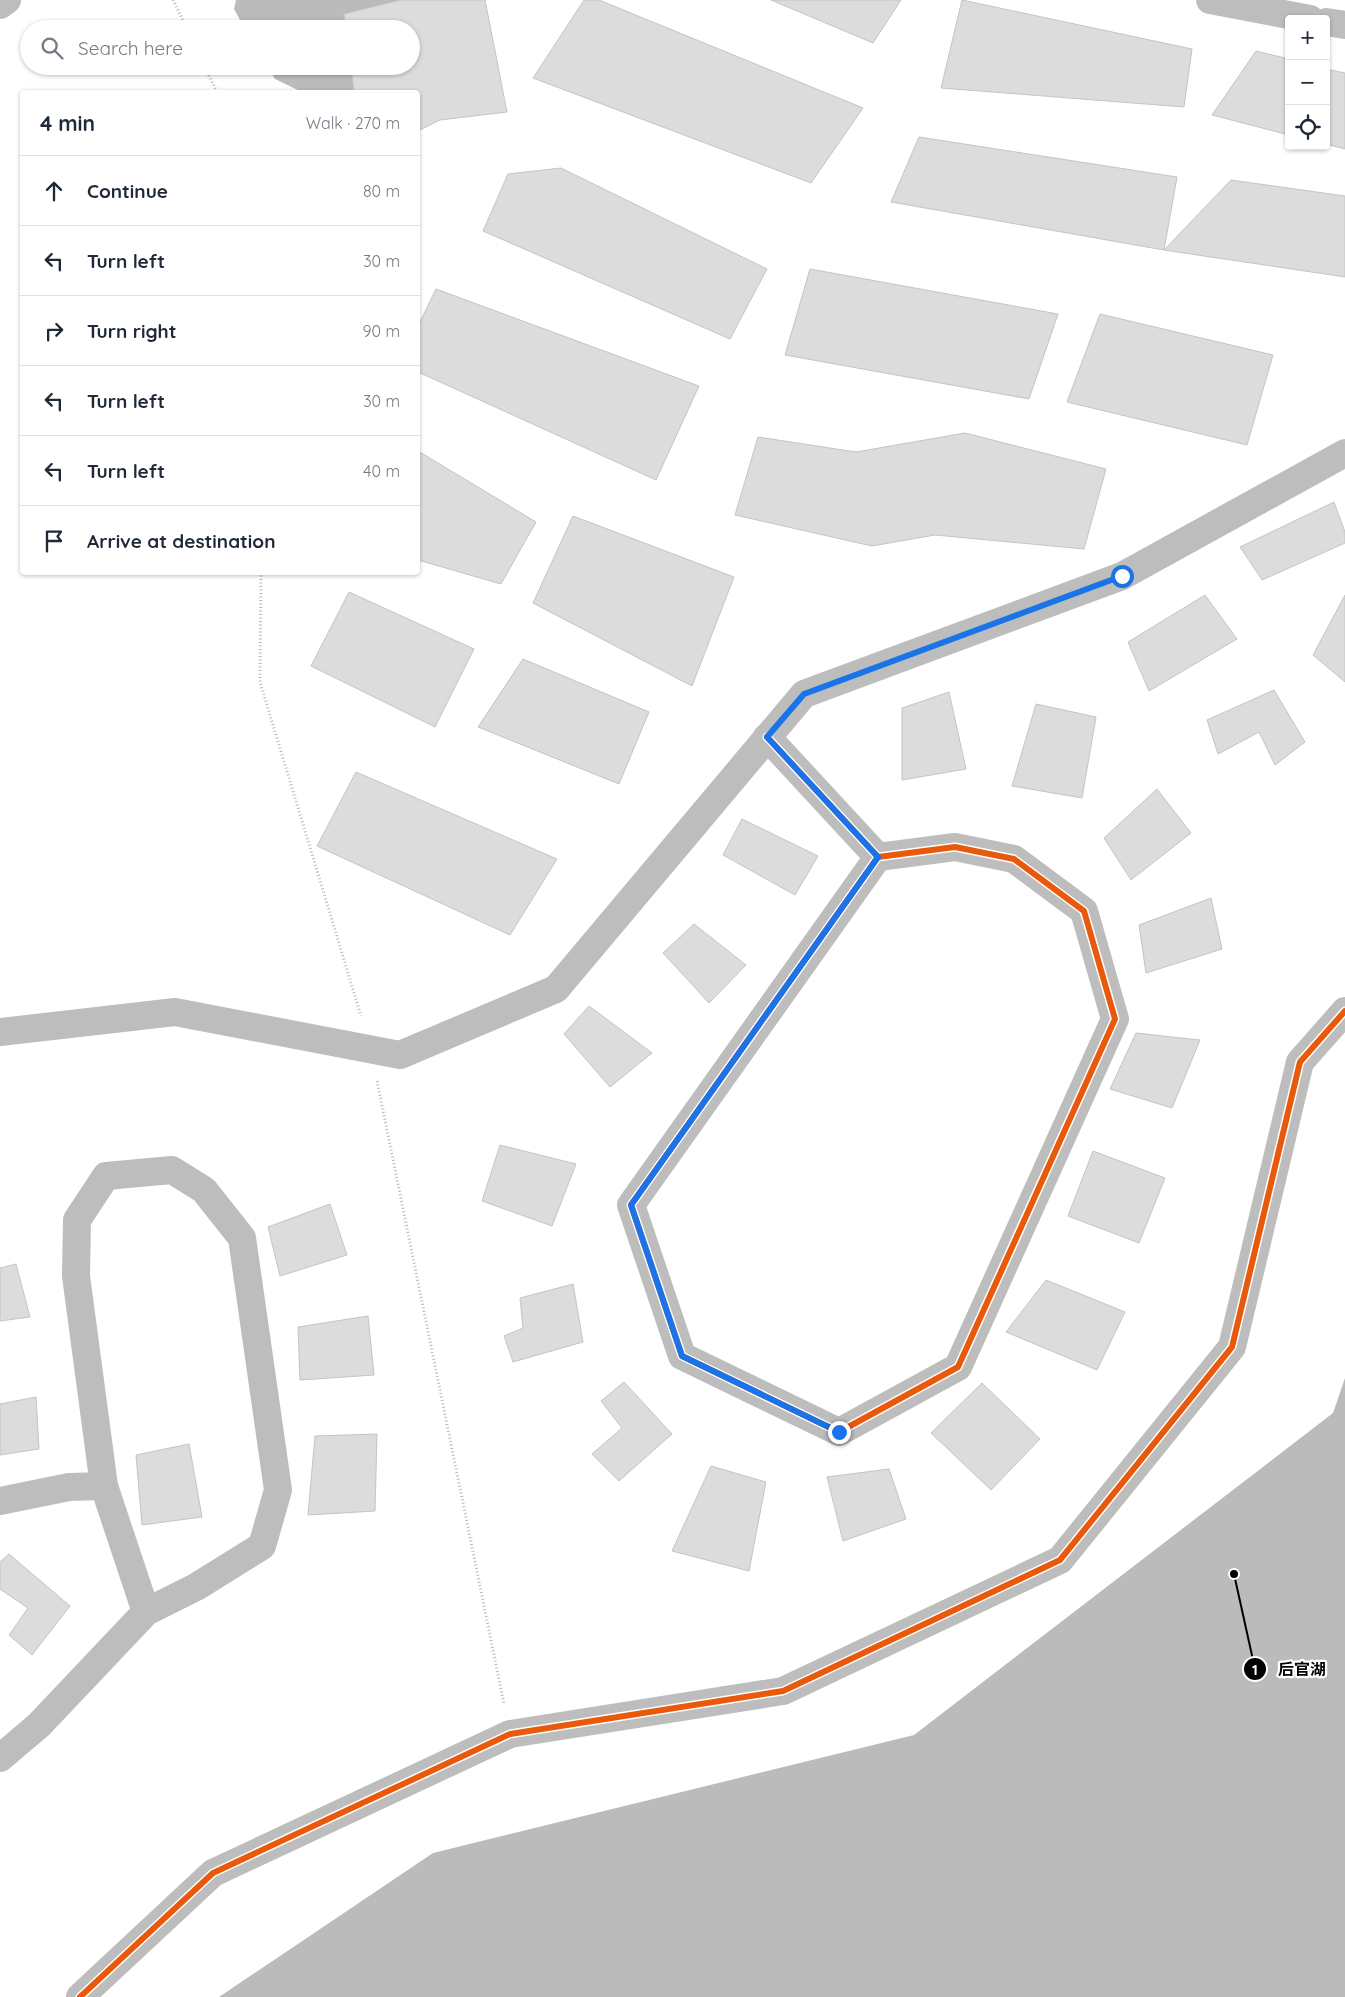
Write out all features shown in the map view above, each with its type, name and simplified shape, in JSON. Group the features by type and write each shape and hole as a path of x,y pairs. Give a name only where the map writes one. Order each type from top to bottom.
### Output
{"street":[{"path":"0,4 6,0"},
{"path":"1210,0 1289,15"},
{"path":"1330,23 1345,25"},
{"path":"0,1032 175,1012 400,1055 556,990 804,694 1122,576 1345,453"},
{"path":"767,737 878,857"},
{"path":"954,847 1014,859 1084,911 1115,1020 958,1367 839,1432 682,1356 631,1205 878,857 954,847"},
{"path":"80,1997 213,1873 510,1734 783,1691 1060,1560 1232,1347 1300,1062 1345,1011"},
{"path":"0,1758 39,1725 146,1612 196,1587 262,1546 278,1490 242,1238 204,1190 172,1170 106,1176 77,1220 76,1276 104,1486 146,1612"},
{"path":"0,1501 69,1487 104,1486"}],"path":[{"path":"173,0 183,20"},
{"path":"208,75 216,90"},
{"path":"261,575 260,682 370,1049 510,1734"}],"shaded area":[{"path":"236,0 401,0 363,20 240,20 234,9"},
{"path":"273,75 352,75 354,90 298,90 275,79"},
{"path":"1345,1378 1345,1997 219,1997 433,1853 914,1735 1333,1413"}],"building":[{"path":"401,0 485,0 507,112 440,120 420,130 420,90 354,90 352,75 420,75 420,20 345,20 344,14"},
{"path":"584,0 599,0 863,108 811,183 533,78"},
{"path":"771,0 901,0 873,43"},
{"path":"962,0 1192,49 1184,107 941,88"},
{"path":"1256,51 1285,58 1285,134 1212,115"},
{"path":"1330,70 1345,73 1345,149 1330,145"},
{"path":"919,137 1177,177 1164,250 891,202"},
{"path":"561,168 767,269 730,339 483,231 508,174"},
{"path":"1231,180 1345,196 1345,277 1164,250"},
{"path":"810,269 1058,314 1029,399 785,355"},
{"path":"436,289 699,386 656,480 420,373 420,322"},
{"path":"1100,314 1273,355 1247,445 1067,402"},
{"path":"965,433 1106,469 1084,549 935,535 872,546 735,515 758,437 856,452"},
{"path":"420,452 536,522 501,584 420,561"},
{"path":"1334,502 1345,532 1345,543 1262,580 1240,547"},
{"path":"573,516 734,577 692,686 533,603"},
{"path":"349,592 474,649 435,727 311,666"},
{"path":"1205,595 1237,639 1149,691 1128,642"},
{"path":"1345,595 1345,682 1313,655"},
{"path":"523,659 649,712 619,784 478,727"},
{"path":"1274,690 1305,742 1275,765 1259,732 1218,754 1207,720"},
{"path":"949,692 966,769 902,780 902,708"},
{"path":"1036,704 1096,717 1082,798 1012,786"},
{"path":"356,772 557,859 510,935 317,846"},
{"path":"1157,789 1191,833 1131,880 1104,838"},
{"path":"742,819 818,856 795,895 723,855"},
{"path":"1211,898 1222,949 1146,973 1139,925"},
{"path":"694,924 746,965 709,1003 663,953"},
{"path":"589,1006 652,1053 610,1087 564,1034"},
{"path":"1136,1033 1200,1040 1172,1108 1110,1089"},
{"path":"500,1145 576,1164 552,1226 482,1201"},
{"path":"1093,1151 1165,1178 1139,1243 1068,1216"},
{"path":"330,1204 347,1255 280,1276 268,1227"},
{"path":"16,1264 30,1317 0,1321 0,1268"},
{"path":"1046,1280 1125,1312 1097,1370 1006,1332"},
{"path":"573,1284 583,1342 513,1362 504,1336 523,1328 520,1298"},
{"path":"368,1316 374,1375 300,1380 298,1327"},
{"path":"624,1382 672,1434 619,1481 592,1454 622,1428 601,1401"},
{"path":"982,1383 1040,1439 991,1490 931,1433"},
{"path":"36,1397 39,1449 0,1455 0,1404"},
{"path":"377,1434 375,1511 308,1515 315,1436"},
{"path":"189,1444 202,1517 142,1525 136,1455"},
{"path":"711,1466 766,1482 749,1571 672,1551"},
{"path":"889,1469 906,1519 843,1541 827,1477"},
{"path":"9,1554 70,1606 32,1655 9,1635 28,1608 0,1589 0,1562"}],"cycle path":[{"path":"767,737 878,857 955,847 1014,859 1084,911 1115,1019 958,1367 839,1432 682,1356 631,1205 878,857"},
{"path":"80,1997 213,1873 510,1734 783,1691 1060,1560 1232,1347 1300,1062 1345,1011"}],"place":[{"name":"后官湖","path":"1234,1574"}],"route":[{"path":"839,1432 682,1356 631,1205 878,857 767,737 804,694 1122,576"}]}
